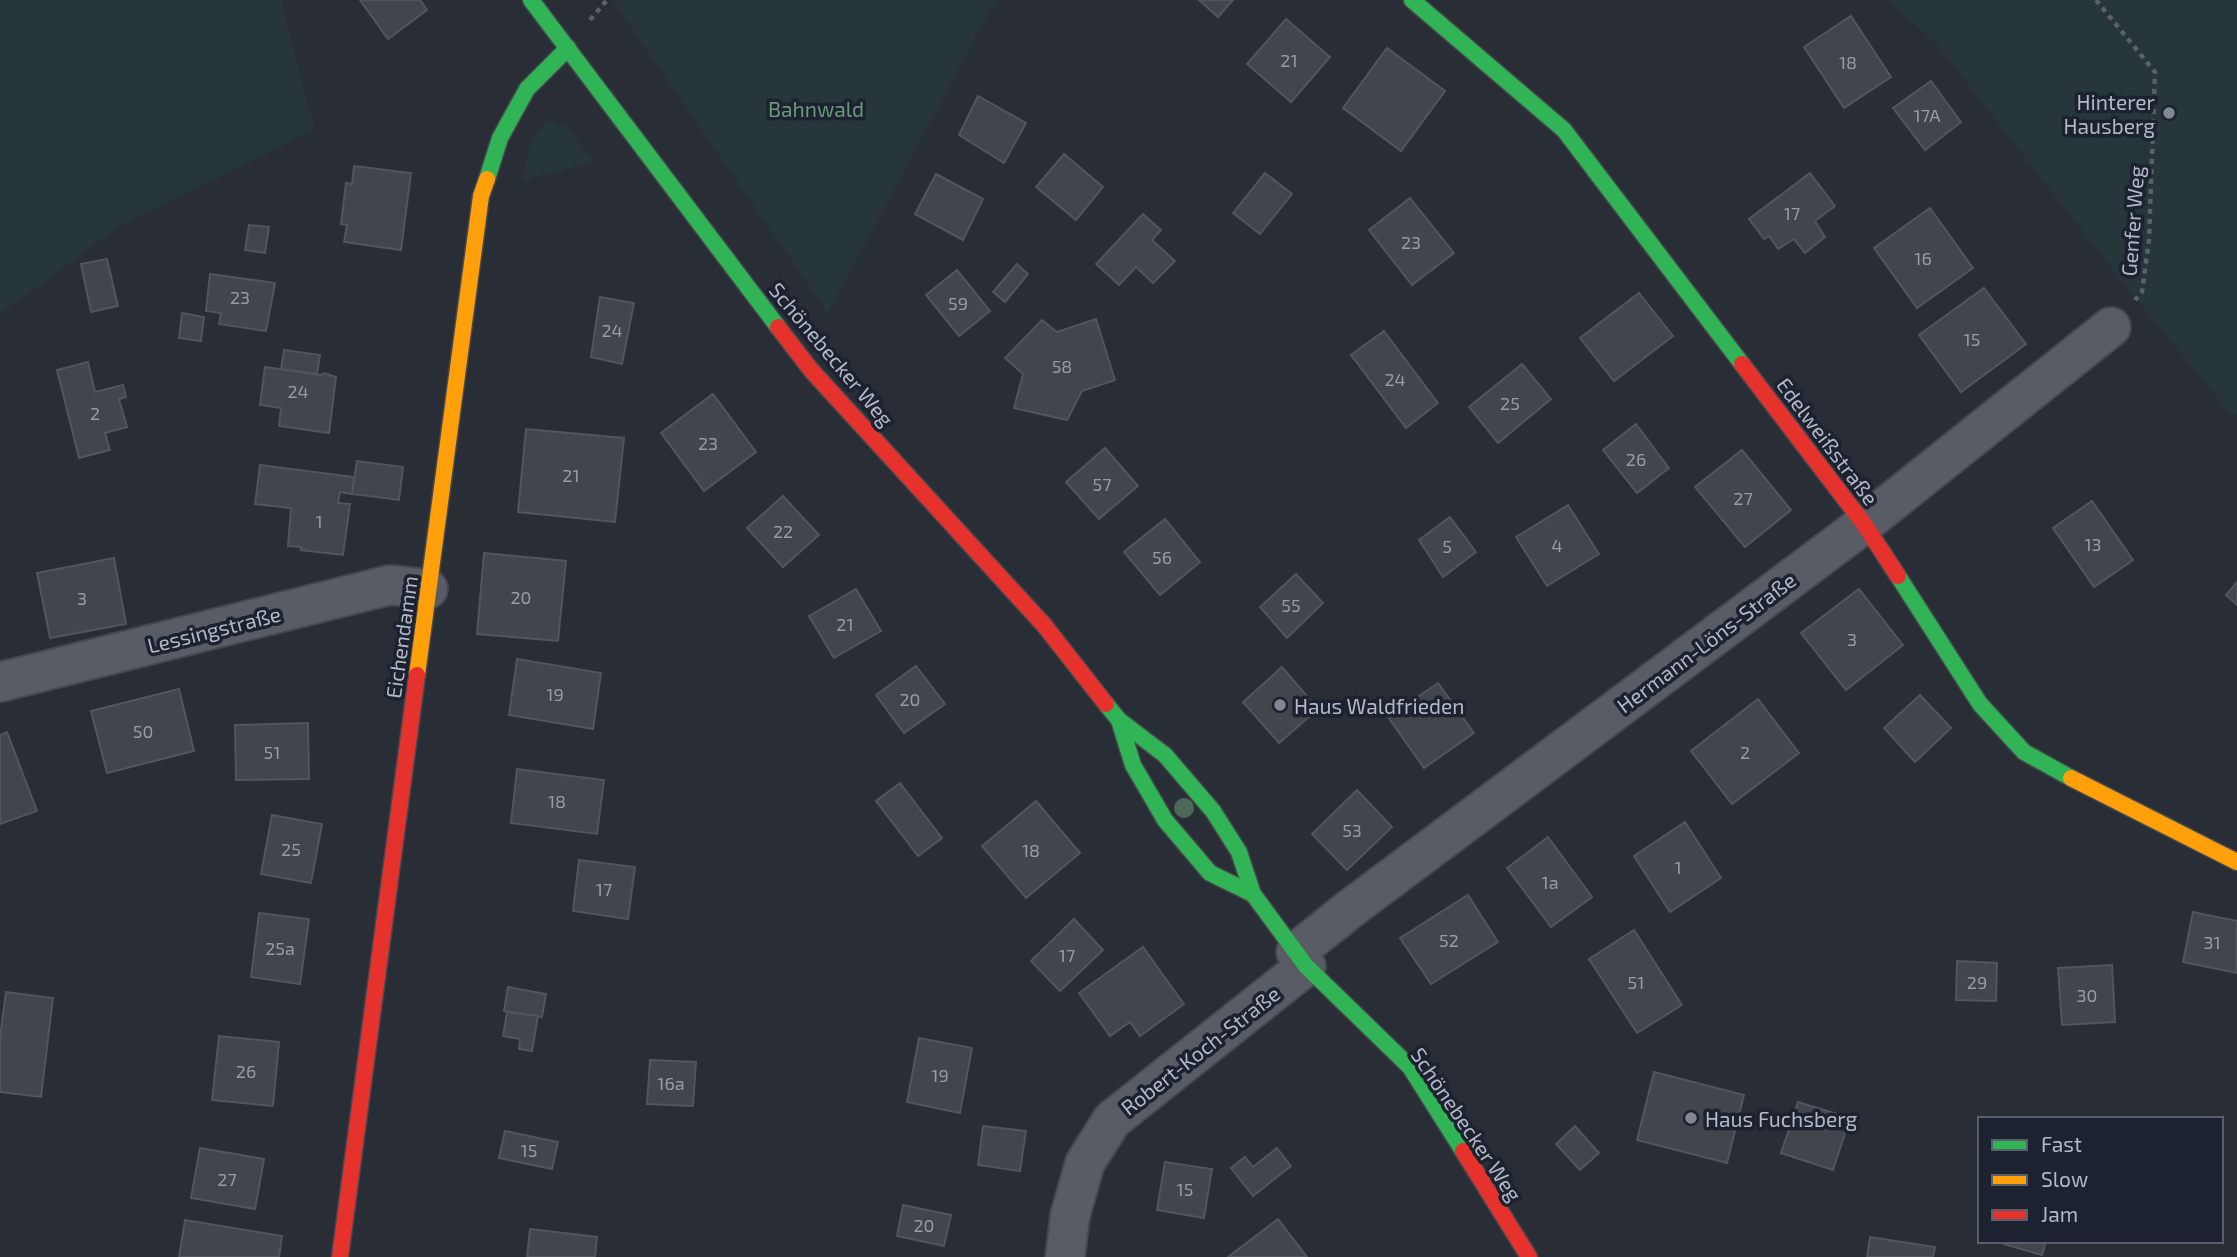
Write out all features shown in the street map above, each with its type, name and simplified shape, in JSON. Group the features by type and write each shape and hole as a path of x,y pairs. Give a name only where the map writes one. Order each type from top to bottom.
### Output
{"street":[{"name":"Schönebecker Weg","path":"531,0 811,370 1044,625 1119,720 1165,755 1213,811 1239,852 1253,894 1301,959 1409,1067 1530,1257"},
{"name":"Edelweißstraße","path":"1412,0 1564,130 1864,524 1980,704 2024,752 2104,797 2237,862"},
{"name":"Eichendamm","path":"340,1257 481,196 500,138 527,89 568,48"},
{"name":"Hermann-Löns-Straße","path":"1301,959 1372,892 1864,524 2111,327"},
{"name":"Lessingstraße","path":"0,682 390,585 429,589"},
{"name":"Schönebecker Weg","path":"1119,720 1133,765 1165,820 1210,873 1253,894"},
{"name":"Robert-Koch-Straße","path":"1065,1257 1070,1216 1085,1163 1112,1120 1301,959"}],"path":[{"name":"Genfer Weg","path":"2096,0 2155,72 2149,239 2142,292 2111,327"}],"green space":[{"path":"0,0 281,0 315,130 120,226 0,314"},
{"name":"Bahnwald","path":"612,0 996,0 828,313"},
{"path":"1889,0 2237,0 2237,416 2229,412 2120,279 1937,45"},
{"path":"547,120 567,127 594,162 523,180 530,141"}],"building":[{"path":"360,0 420,0 427,10 388,39"},
{"path":"1199,0 1233,0 1218,17"},
{"path":"1851,16 1891,77 1844,108 1804,47"},
{"path":"1286,19 1330,57 1291,102 1247,64"},
{"path":"1387,48 1445,91 1401,151 1343,108"},
{"path":"1931,81 1961,122 1925,150 1893,108"},
{"path":"978,96 1026,123 1004,163 959,135"},
{"path":"1064,154 1103,187 1076,220 1036,187"},
{"path":"354,166 411,173 401,250 344,242 347,225 341,224 346,183 352,184"},
{"path":"1265,173 1292,194 1260,234 1233,213"},
{"path":"1810,173 1835,206 1815,221 1825,237 1805,253 1794,239 1778,249 1769,236 1764,239 1749,219"},
{"path":"936,174 983,199 963,240 915,214"},
{"path":"1410,198 1454,253 1412,285 1369,230"},
{"path":"1930,208 1973,268 1917,308 1874,248"},
{"path":"1143,214 1161,230 1152,240 1175,261 1153,283 1136,267 1119,285 1096,264"},
{"path":"249,225 269,227 265,253 245,250"},
{"path":"107,259 118,306 91,312 81,264"},
{"path":"1017,264 1028,274 1005,302 993,292"},
{"path":"957,270 990,311 959,336 926,295"},
{"path":"210,274 275,283 266,331 219,324 221,313 206,311"},
{"path":"1984,288 2026,344 1961,392 1919,335"},
{"path":"1639,293 1673,336 1614,381 1580,338"},
{"path":"600,297 634,303 622,364 591,357"},
{"path":"182,313 204,317 201,341 179,338"},
{"path":"1096,319 1115,380 1082,391 1067,420 1014,408 1023,374 1005,358 1042,320 1057,332"},
{"path":"1384,331 1438,403 1406,428 1351,355"},
{"path":"284,350 320,355 317,374 281,369"},
{"path":"88,362 95,392 123,385 126,397 119,399 127,427 105,433 110,450 79,458 57,370"},
{"path":"1522,364 1551,399 1498,443 1469,407"},
{"path":"265,367 321,375 324,373 336,377 329,433 279,426 281,408 260,405"},
{"path":"713,394 756,452 704,491 661,433"},
{"path":"1636,424 1669,468 1637,493 1603,450"},
{"path":"526,429 624,438 615,522 518,512"},
{"path":"1105,448 1138,486 1099,519 1066,482"},
{"path":"1742,450 1791,510 1745,547 1695,487"},
{"path":"357,461 403,467 399,500 352,494"},
{"path":"260,465 354,477 352,494 340,492 338,503 350,504 343,555 288,546 291,508 255,504"},
{"path":"783,496 819,535 783,567 747,528"},
{"path":"2092,501 2133,560 2094,587 2053,528"},
{"path":"1568,505 1599,554 1547,586 1516,537"},
{"path":"1450,517 1476,552 1443,577 1419,540"},
{"path":"1165,519 1200,562 1160,595 1124,552"},
{"path":"484,553 566,561 558,641 477,634"},
{"path":"114,558 126,624 50,638 37,573"},
{"path":"1296,574 1323,603 1287,638 1260,607"},
{"path":"2237,582 2237,605 2226,595"},
{"path":"856,589 881,631 834,658 809,616"},
{"path":"1859,589 1903,645 1846,690 1801,633"},
{"path":"517,659 601,673 593,729 509,715"},
{"path":"916,666 945,704 904,733 876,695"},
{"name":"Haus Waldfrieden","path":"1282,667 1318,709 1279,743 1243,702"},
{"path":"1438,683 1474,733 1424,768 1388,717"},
{"path":"179,689 194,751 107,773 91,711"},
{"path":"1920,695 1951,728 1915,762 1884,728"},
{"path":"1758,699 1799,753 1732,804 1691,751"},
{"path":"308,723 309,779 236,780 235,725"},
{"path":"7,732 37,811 0,824 0,735"},
{"path":"517,769 604,780 597,834 511,823"},
{"path":"900,783 942,838 918,856 876,801"},
{"path":"1357,790 1392,827 1347,870 1312,834"},
{"path":"1036,801 1080,853 1026,898 982,846"},
{"path":"272,815 322,824 311,883 261,874"},
{"path":"1685,822 1721,878 1670,912 1634,856"},
{"path":"1548,837 1592,897 1551,927 1507,868"},
{"path":"579,860 635,867 628,919 573,911"},
{"path":"1468,895 1498,942 1431,984 1400,938"},
{"path":"2193,912 2237,921 2237,973 2183,962"},
{"path":"259,913 309,919 300,984 251,977"},
{"path":"1074,919 1103,950 1060,991 1031,961"},
{"path":"1634,930 1682,1005 1637,1033 1589,959"},
{"path":"1143,947 1184,1004 1140,1036 1130,1022 1110,1036 1079,993"},
{"path":"1957,961 1997,963 1996,1001 1956,1000"},
{"path":"2112,965 2115,1022 2062,1025 2058,968"},
{"path":"508,987 546,994 542,1017 504,1011"},
{"path":"6,992 53,998 41,1097 0,1092 0,1038"},
{"path":"507,1012 538,1016 532,1051 519,1049 520,1039 503,1036"},
{"path":"219,1036 279,1042 273,1106 212,1100"},
{"path":"919,1038 972,1048 960,1113 907,1102"},
{"path":"650,1060 696,1062 693,1106 647,1104"},
{"name":"Haus Fuchsberg","path":"1654,1072 1744,1095 1727,1163 1637,1140"},
{"path":"1798,1102 1850,1118 1833,1170 1781,1153"},
{"path":"983,1126 1026,1131 1020,1171 978,1165"},
{"path":"1575,1126 1599,1153 1580,1170 1556,1144"},
{"path":"505,1131 558,1142 552,1169 499,1158"},
{"path":"200,1148 264,1159 255,1209 191,1198"},
{"path":"1277,1148 1291,1166 1253,1196 1231,1168 1245,1157 1253,1167"},
{"path":"1165,1162 1212,1169 1204,1218 1157,1210"},
{"path":"903,1205 951,1215 944,1246 897,1236"},
{"path":"1278,1219 1307,1257 1228,1257"},
{"path":"185,1220 282,1236 279,1257 179,1257"},
{"path":"530,1229 597,1237 595,1257 527,1257"},
{"path":"1870,1237 1935,1247 1933,1257 1867,1257"},
{"path":"2001,1243 2045,1243 2042,1255"}],"traffic: fast":[{"path":"531,0 778,327"},
{"path":"1412,0 1564,130 1742,364"},
{"path":"487,179 500,138 527,89 568,48"},
{"path":"1898,576 1980,704 2024,752 2071,778"},
{"path":"1106,704 1119,720 1165,755 1213,811 1239,852 1253,894 1306,966 1410,1067 1463,1151"},
{"path":"1119,720 1133,765 1165,820 1210,873 1253,894"}],"traffic: slow":[{"path":"417,675 481,196 487,179"},
{"path":"2071,778 2237,862"}],"traffic: jam":[{"path":"778,327 811,370 1044,625 1106,704"},
{"path":"1742,364 1864,524 1898,576"},
{"path":"340,1257 417,675"},
{"path":"1463,1151 1529,1257"}],"place":[{"name":"Hinterer Hausberg","path":"2169,113"},
{"name":"Haus Waldfrieden","path":"1280,705"},
{"name":"Haus Fuchsberg","path":"1691,1118"}]}
